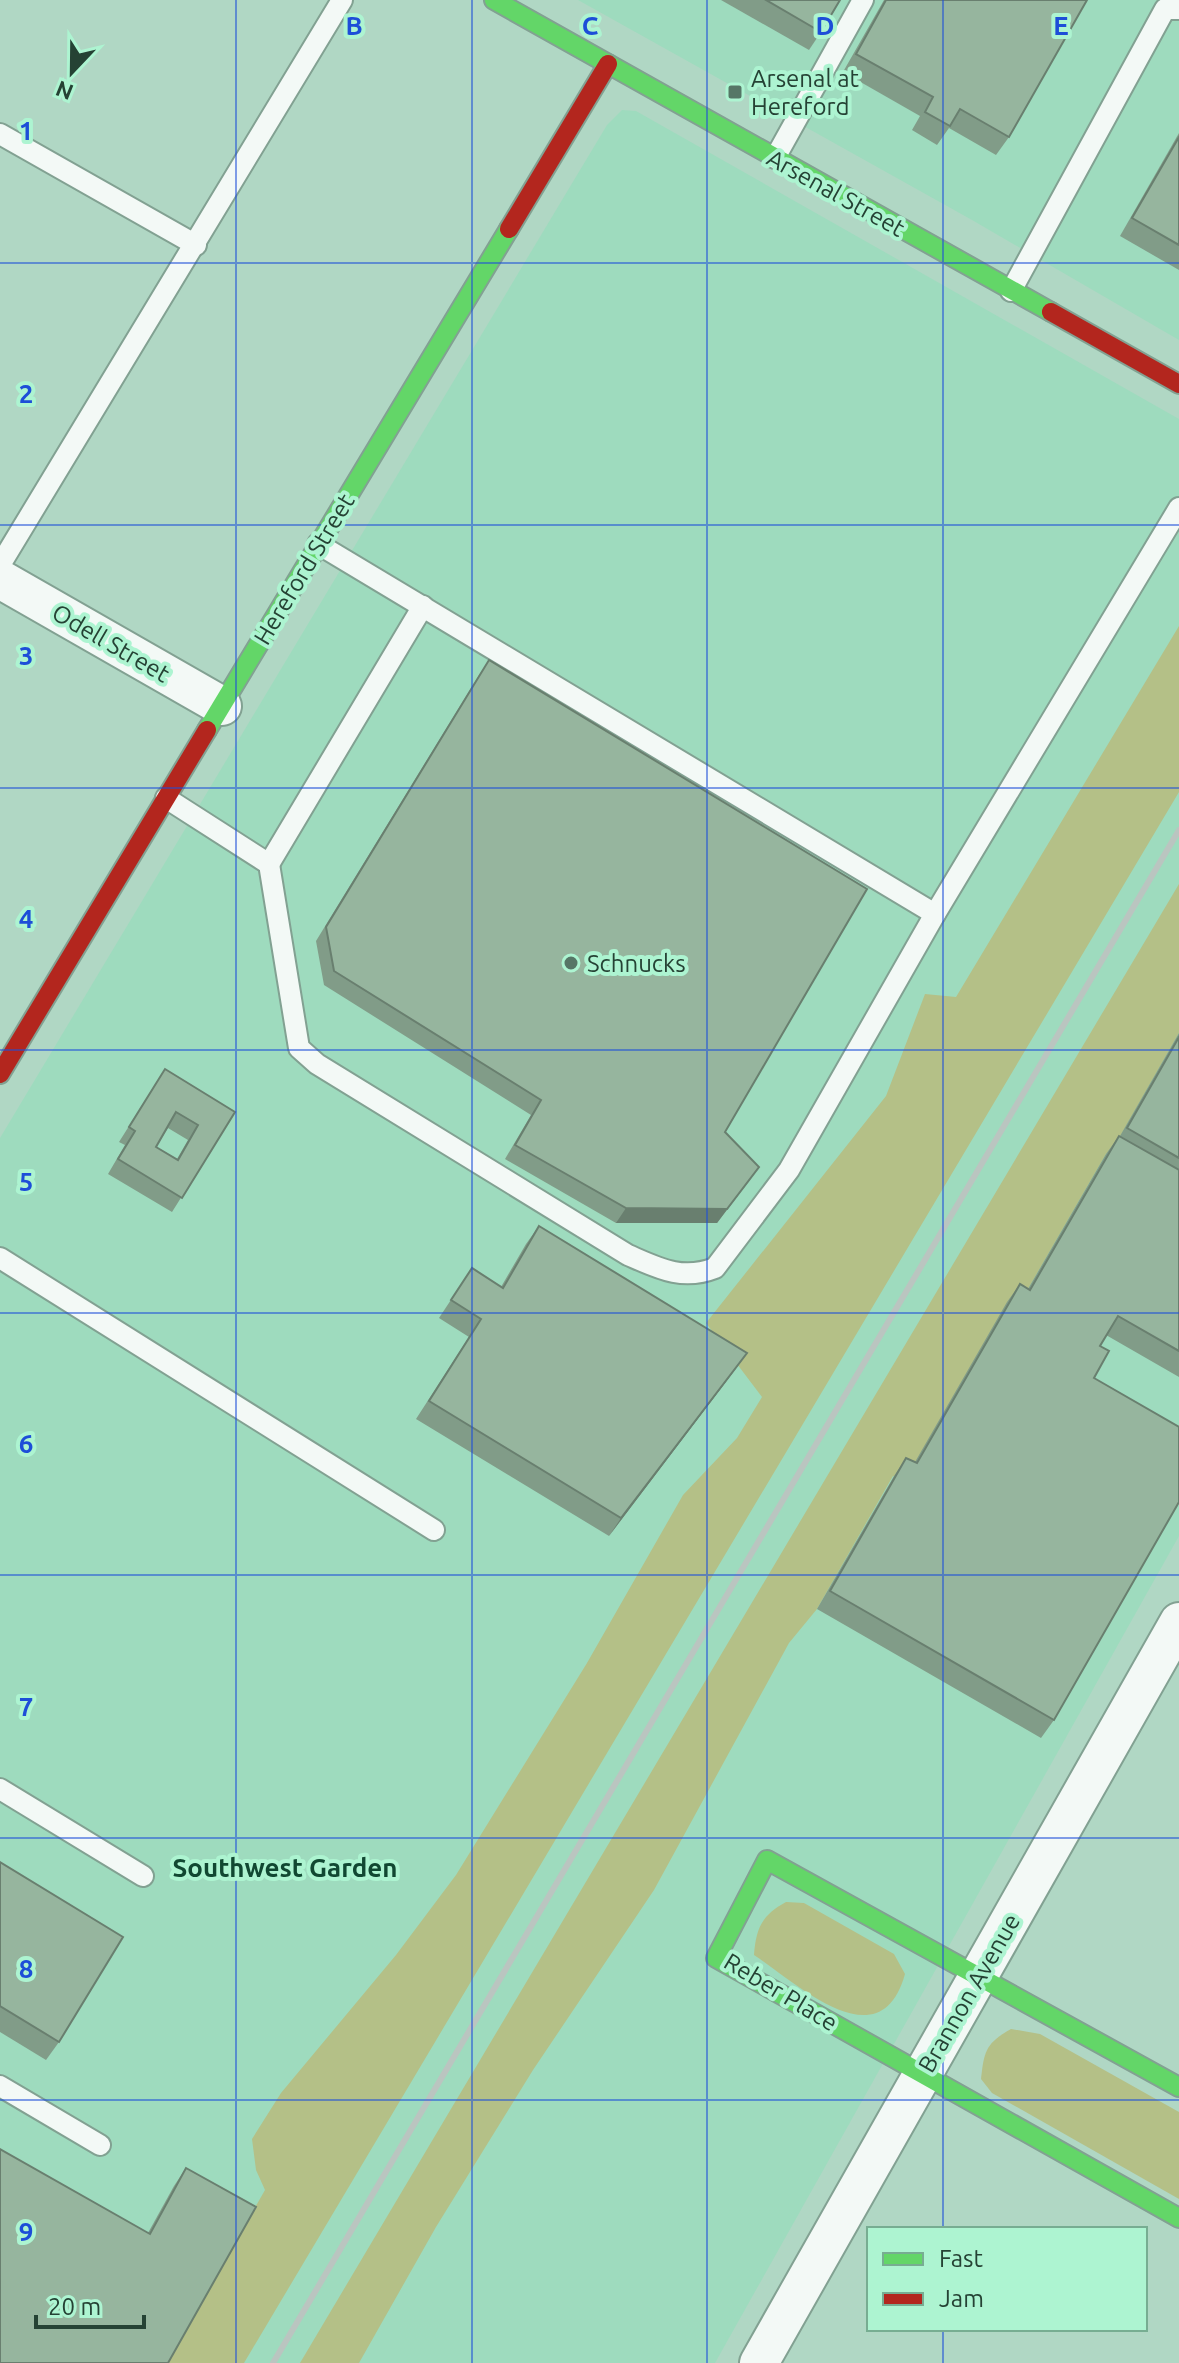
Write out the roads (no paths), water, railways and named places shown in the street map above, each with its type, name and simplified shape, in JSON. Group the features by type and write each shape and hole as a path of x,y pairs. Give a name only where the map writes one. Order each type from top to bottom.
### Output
{"street":[{"name":"Arsenal Street","path":"494,0 1179,384"},
{"name":"Hereford Street","path":"0,1074 608,64"},
{"name":"Odell Street","path":"0,579 222,706"},
{"name":"Brannon Avenue","path":"759,2363 979,1974 1174,1641"},
{"name":"Reber Place","path":"1179,2087 979,1974 767,1860 716,1958 1179,2218"}],"lane":[{"path":"0,565 342,0"},
{"path":"775,158 863,0"},
{"path":"1011,291 1165,9 1179,9"},
{"path":"0,134 196,245"},
{"path":"423,606 269,864 299,1048 317,1064 628,1255 668,1272 696,1276 715,1268 789,1170 935,914 1179,508"},
{"path":"318,544 935,914"},
{"path":"166,798 269,864"},
{"path":"0,1258 434,1530"},
{"path":"0,1789 143,1876"},
{"path":"0,2086 100,2145"}],"railway":[{"path":"273,2363 1179,830"}],"place":[{"name":"Arsenal at Hereford","path":"735,92"},
{"name":"Schnucks","path":"571,963"}],"district":[{"name":"Southwest Garden","path":"285,1867"}]}
